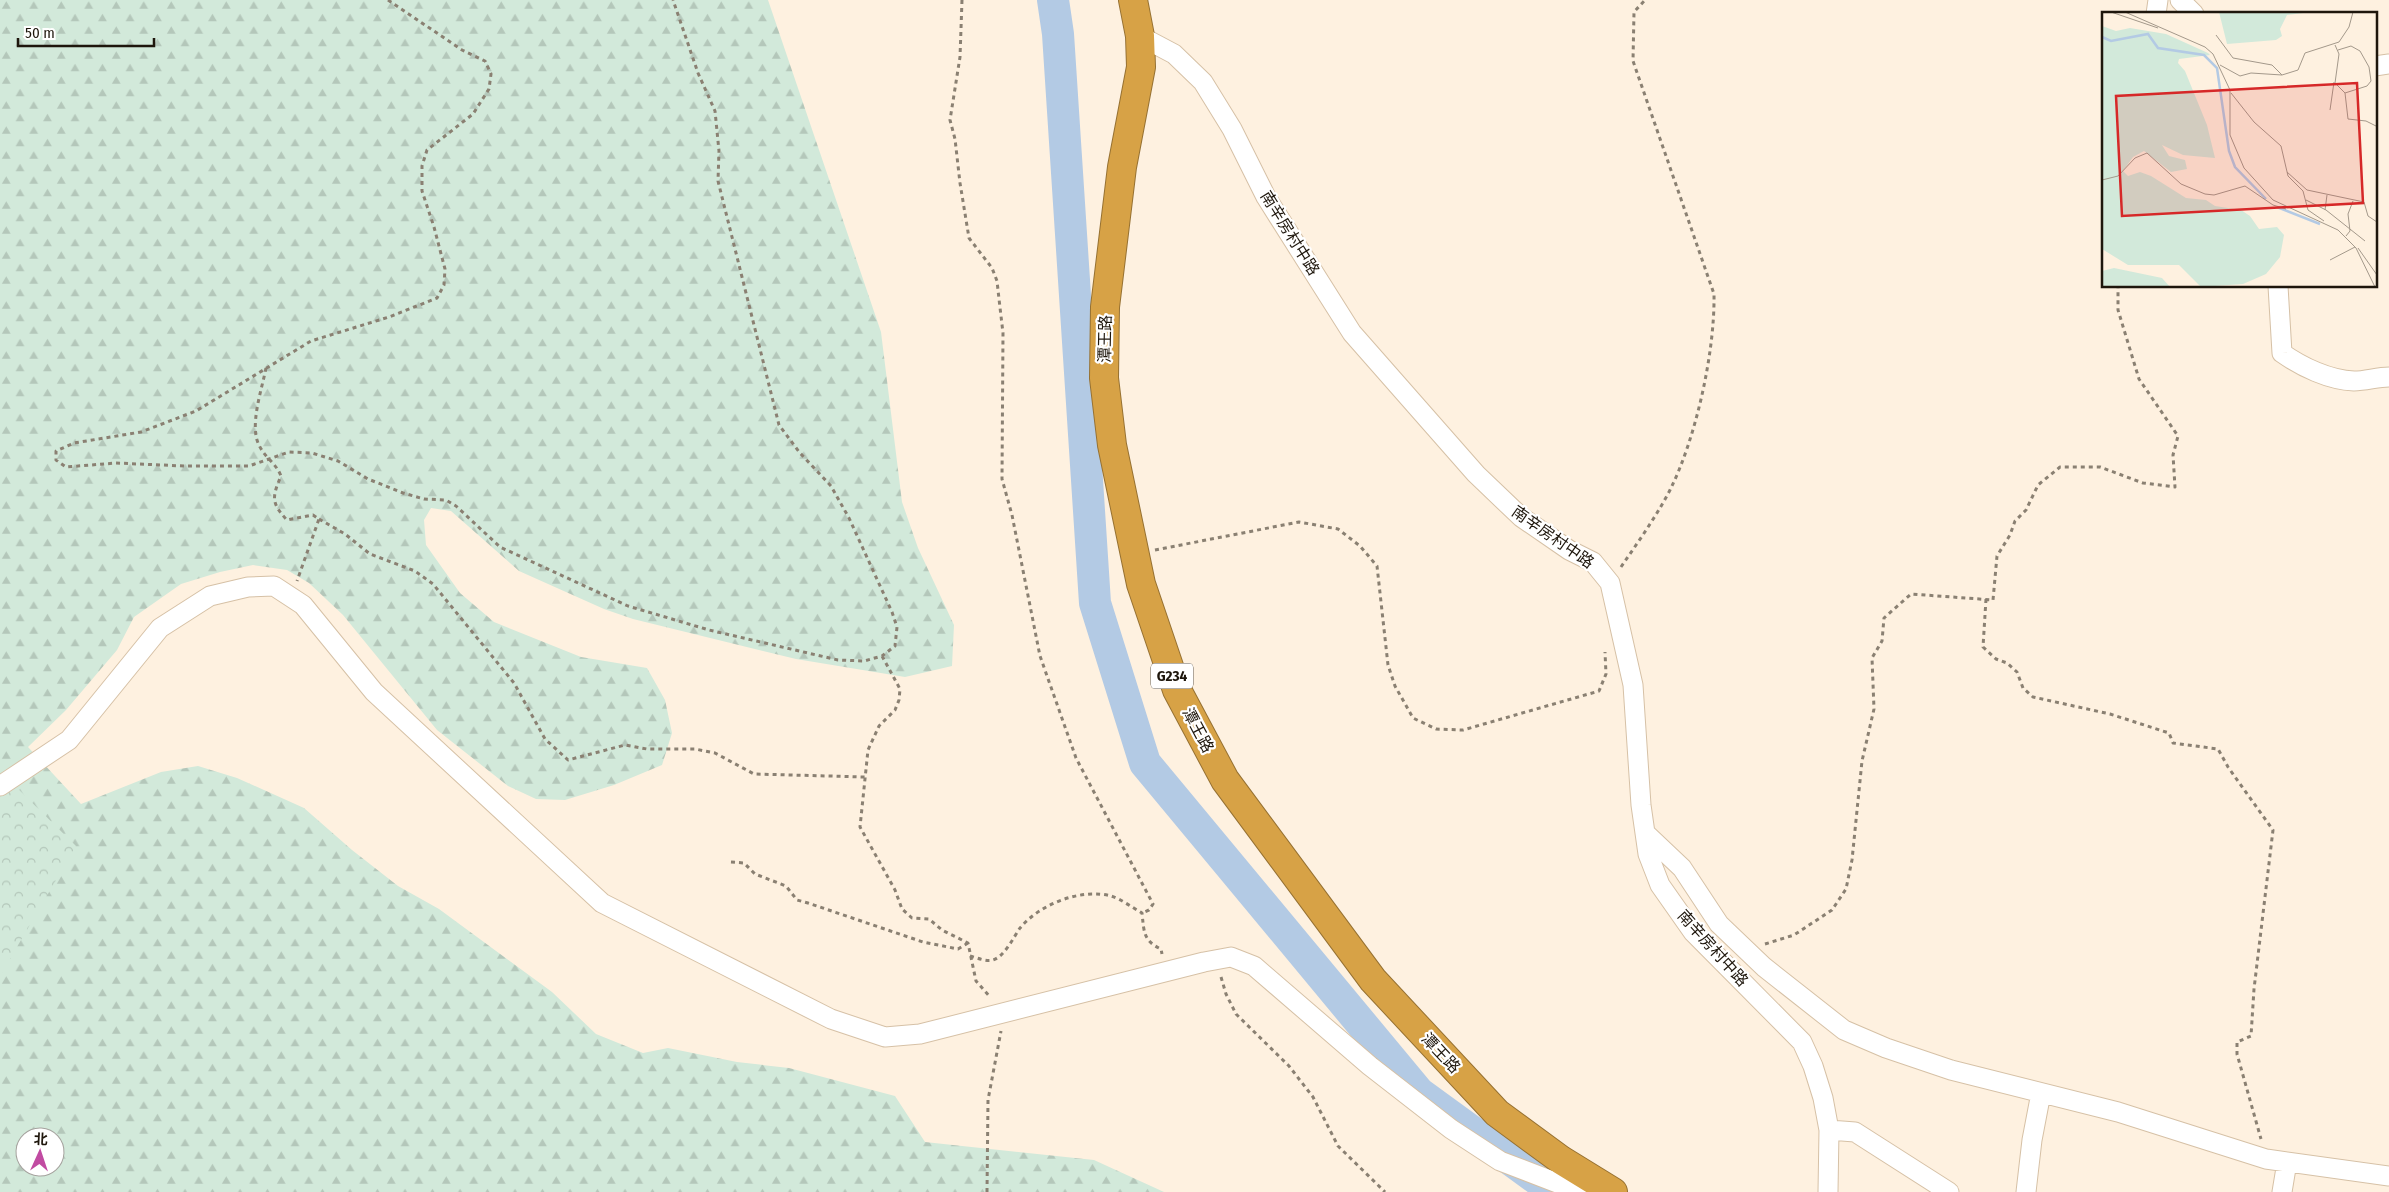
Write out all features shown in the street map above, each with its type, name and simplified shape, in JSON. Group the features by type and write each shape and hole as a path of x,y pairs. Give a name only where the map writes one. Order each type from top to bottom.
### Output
{"highway":[{"name":"潭王路","path":"1133,0 1140,36 1141,67 1122,167 1105,307 1104,378 1112,445 1141,584 1177,690 1225,780 1373,980 1497,1113 1561,1160 1613,1192"}],"street":[{"path":"2180,0 2192,12"},
{"name":"南辛房村中路","path":"1140,36 1174,54 1203,82 1232,129 1266,197 1352,333 1476,474 1520,517 1569,550 1593,562 1610,583 1633,685 1648,854 1660,885 1694,932 1802,1042 1813,1066 1823,1098 1829,1130 1828,1192"},
{"path":"2376,66 2389,64"},
{"path":"2278,288 2282,353 2294,362 2334,378 2355,381 2389,377"},
{"path":"0,786 69,740 160,628 210,596 248,587 274,586 303,605 374,692 602,903 831,1019 886,1037 920,1034 1165,971 1231,957 1254,966 1370,1066 1451,1130 1500,1161 1578,1191"},
{"path":"1645,833 1682,868 1719,924 1764,967 1844,1030 1886,1048 1951,1070 2118,1112 2266,1159 2389,1176"},
{"path":"2026,1192 2032,1140 2041,1093"},
{"path":"1829,1130 1855,1132 1949,1192"},
{"path":"2282,1192 2287,1162"}],"path":[{"path":"388,0 462,50 485,61 491,74 490,90 473,114 427,150 422,166 422,191 445,270 444,285 437,298 389,317 311,341 196,411 141,432 74,443 56,451 56,460 66,467 116,463 248,466 289,452 312,453 338,461 368,479 403,493 424,499 446,500 456,506 500,547 628,606 709,630 838,660 864,661 882,656 895,646 897,627 892,612 849,518 832,486 800,453 779,425 718,181 719,152 715,111 698,73 674,0"},
{"path":"962,0 960,50 950,120 955,139 969,238 992,268 999,298 1003,333 1002,479 1040,656 1076,758 1153,904 1150,910 1142,913"},
{"path":"1610,583 1670,489 1695,428 1715,315 1714,294 1633,61 1634,12 1645,0"},
{"path":"1746,950 1794,935 1832,910 1846,889 1852,860 1862,762 1874,709 1872,658 1882,641 1884,618 1911,594 1993,600 1997,556 2016,521 2026,510 2038,485 2060,467 2100,467 2144,483 2175,487 2173,456 2178,436 2139,379 2118,310 2118,288"},
{"path":"266,368 256,417 258,444 268,459 278,466 281,476 274,492 275,507 286,520 313,515 345,534 370,554 415,571 433,584 514,683 545,739 568,760 625,745 647,749 695,749 715,752 754,774 866,777"},
{"path":"292,598 319,519"},
{"path":"1135,554 1299,522 1338,529 1360,546 1377,566 1388,665 1394,686 1413,718 1436,729 1463,730 1599,691 1606,674 1605,647"},
{"path":"1986,599 1983,647 1996,660 2007,663 2017,672 2023,688 2033,697 2110,714 2169,733 2172,744 2218,749 2228,767 2273,830 2254,989 2251,1036 2237,1042 2237,1054 2266,1159"},
{"path":"882,656 900,689 899,700 895,710 879,726 871,740 860,827 895,890 902,909 912,918 929,920 942,930 968,943"},
{"path":"731,862 744,863 755,874 786,886 798,900 868,924 923,942 958,948 968,943"},
{"path":"970,956 987,961 995,959 1005,950 1022,926 1035,914 1077,895 1112,896 1142,913"},
{"path":"1142,913 1145,937 1152,945 1161,949 1165,971"},
{"path":"968,943 976,981 1005,1011 988,1100 987,1192"},
{"path":"1217,960 1226,994 1236,1014 1288,1066 1313,1097 1338,1146 1385,1192"}],"green space":[{"path":"0,0 768,0 881,332 902,502 918,548 954,625 952,666 905,677 796,659 633,619 604,609 519,571 451,511 431,508 424,520 426,545 460,593 494,622 581,657 647,668 665,700 672,733 662,765 614,785 565,800 536,799 508,786 437,730 343,615 309,583 287,570 253,565 220,572 181,584 134,617 117,650 66,710 28,747 81,804 161,772 198,766 237,778 304,808 352,850 398,886 439,909 552,992 596,1034 643,1053 668,1048 737,1062 789,1068 895,1096 925,1142 1094,1160 1164,1192 0,1192"},
{"path":"0,771 76,846 0,976"}],"waterway":[{"path":"1053,0 1058,34 1095,603 1145,763 1419,1093 1555,1192"}]}
